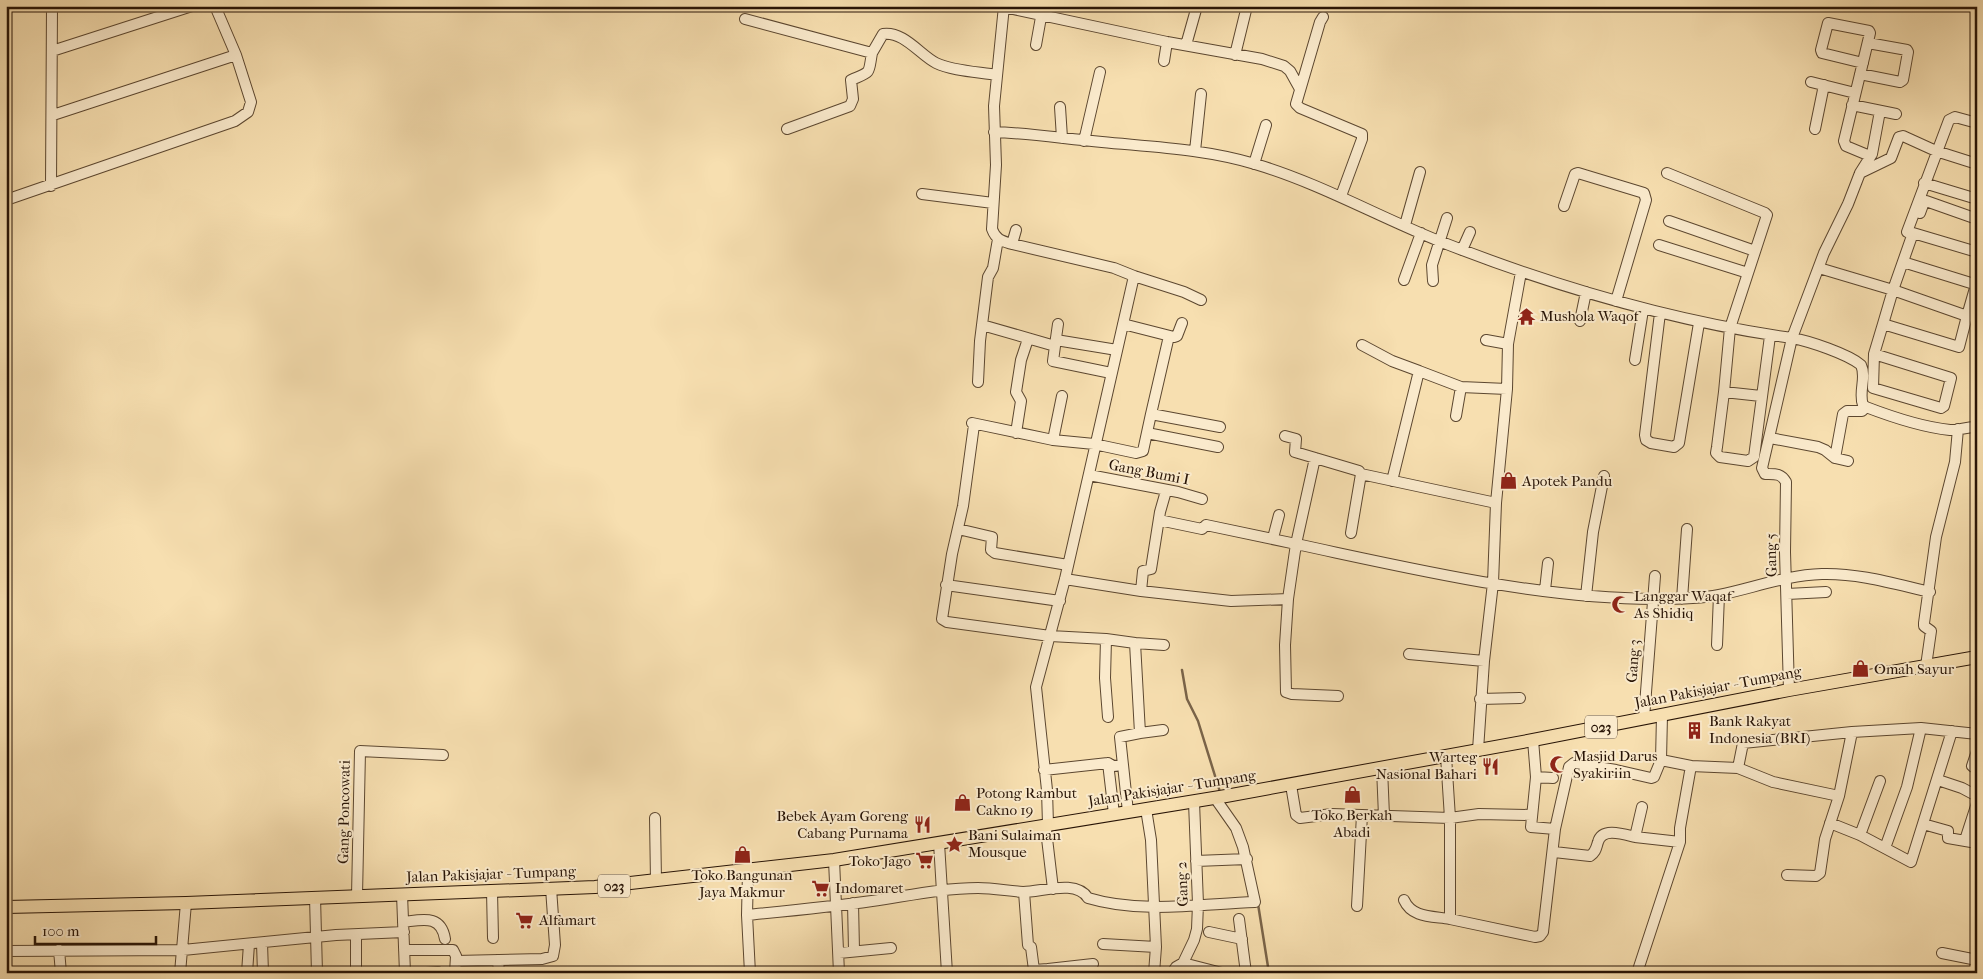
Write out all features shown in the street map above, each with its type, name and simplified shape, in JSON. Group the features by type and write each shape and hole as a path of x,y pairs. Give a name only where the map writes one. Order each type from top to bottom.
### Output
{"main road":[{"name":"Jalan Pakisjajar - Tumpang","path":"6,907 186,903 595,887 748,871 834,860 1048,824 1194,802 1533,740 1790,690 1977,657"}],"street":[{"path":"51,186 52,6"},
{"path":"52,51 192,6"},
{"path":"6,200 51,186 242,117 248,112 251,102 236,55 215,6"},
{"path":"1186,45 1197,6"},
{"path":"1235,55 1247,6"},
{"path":"1201,300 1184,292 1114,268 998,239 992,229 1000,133 994,106 1004,7 1042,10 1167,42 1262,59 1284,66 1290,71 1300,89"},
{"path":"1036,44 1042,10"},
{"path":"1323,17 1296,104 1300,108 1362,134 1362,139 1341,196"},
{"path":"745,19 872,53"},
{"path":"1862,64 1822,52 1826,26 1830,23 1869,31 1870,36 1844,141 1846,146 1870,156"},
{"path":"788,129 850,106 853,99 852,80 866,75 869,71 872,53 881,36 886,34 910,43 936,63 997,74"},
{"path":"1164,61 1167,42"},
{"path":"1860,74 1900,82 1903,80 1908,52 1906,50 1868,43"},
{"path":"52,115 236,55"},
{"path":"1084,141 1100,72"},
{"path":"1811,82 1855,93"},
{"path":"1815,129 1824,85"},
{"path":"1195,151 1201,94"},
{"path":"1852,105 1896,114"},
{"path":"1060,107 1062,138"},
{"path":"1848,461 1835,458 1818,447 1770,438 1792,338 1824,252 1848,204 1860,173 1872,154 1880,111"},
{"path":"1874,354 1951,378 1944,406 1941,408 1873,388 1874,354 1903,262 1924,183 1936,151 1952,117 1977,123"},
{"path":"1254,164 1266,125"},
{"path":"1000,133 1195,151 1254,164 1341,196 1439,241 1521,272 1643,310 1699,323 1770,336 1792,338 1831,350 1861,365 1863,374 1862,405 1891,416 1950,430 1968,426 1977,427"},
{"path":"1860,173 1891,158 1899,137 1903,136 1936,151 1977,164"},
{"path":"1405,225 1420,172"},
{"path":"1564,206 1574,174 1578,173 1644,193 1646,196 1616,301"},
{"path":"1667,173 1767,214 1730,328 1716,452 1720,457 1748,461 1752,460 1755,454 1770,336"},
{"path":"1924,183 1977,199"},
{"path":"922,194 993,203"},
{"path":"1910,232 1925,202 1977,219"},
{"path":"1433,281 1432,268 1447,218"},
{"path":"1669,221 1755,251"},
{"path":"1012,244 1016,230"},
{"path":"1462,250 1470,232"},
{"path":"1910,232 1977,252"},
{"path":"1404,280 1421,233"},
{"path":"978,382 988,278 993,268 998,239"},
{"path":"1659,245 1748,273"},
{"path":"1883,324 1959,347 1975,288 1974,284 1903,262"},
{"path":"1819,268 1893,290 1967,316"},
{"path":"1478,750 1480,699 1493,582 1496,503 1507,389 1508,344 1521,272"},
{"path":"1053,888 1046,830 1048,824 1036,687 1060,600 1089,476 1094,444 1134,276"},
{"path":"1580,321 1586,292"},
{"path":"1635,360 1643,310"},
{"path":"1660,313 1645,434 1646,440 1651,444 1674,447 1680,443 1699,323"},
{"path":"1123,324 1169,336 1177,336 1182,323"},
{"path":"1058,324 1053,361 1111,373"},
{"path":"982,325 1028,339 1117,350"},
{"path":"1164,645 1050,636 944,621 942,613 958,529 973,424 1053,440 1094,444 1141,452 1144,449 1169,336"},
{"path":"1016,433 1021,401 1016,392 1021,360 1028,339"},
{"path":"1486,340 1508,344"},
{"path":"1362,345 1392,361 1461,387 1507,389"},
{"path":"1392,481 1419,370"},
{"path":"1456,416 1461,387"},
{"path":"1724,392 1761,396"},
{"path":"1053,440 1062,396"},
{"path":"1835,458 1843,414 1847,411 1862,411 1866,407"},
{"path":"1152,414 1220,427"},
{"path":"1926,666 1930,631 1924,623 1930,592 1936,537 1955,462 1958,429"},
{"path":"1147,432 1218,447"},
{"path":"1285,436 1296,439 1295,452 1359,471 1361,474 1496,503"},
{"name":"Gang 5","path":"1770,438 1762,468 1765,474 1783,476 1786,482 1785,552 1790,690"},
{"path":"1315,458 1296,544 1288,599 1285,645 1286,692 1292,694 1338,696"},
{"path":"1351,533 1361,474"},
{"name":"Gang Bumi I","path":"1089,476 1166,490 1202,499"},
{"path":"1586,596 1593,532 1604,476"},
{"path":"1141,591 1144,570 1151,569 1166,490"},
{"path":"1273,538 1278,515"},
{"path":"1159,520 1202,529 1206,525 1493,582 1586,596 1682,599 1719,595 1787,578 1822,574 1842,574 1878,580 1930,592"},
{"path":"958,529 992,537 991,550 996,553 1068,565"},
{"path":"1682,599 1687,529"},
{"path":"1545,590 1548,563"},
{"name":"Gang 3","path":"1644,718 1655,576"},
{"path":"1065,579 1141,591 1231,601 1288,599"},
{"path":"946,585 1060,600"},
{"path":"1787,594 1826,592"},
{"path":"1717,645 1719,595"},
{"path":"1106,639 1105,678 1108,716"},
{"path":"1136,643 1140,733"},
{"path":"1409,654 1484,661"},
{"path":"1480,699 1520,698"},
{"path":"1404,900 1410,911 1416,914 1536,937 1540,936 1543,932 1554,852 1555,829 1569,767 1579,764 1651,778 1656,775 1661,760 1662,715"},
{"path":"1885,848 1907,787 1922,728"},
{"path":"1738,768 1743,743 1852,732 1922,728 1977,734"},
{"path":"1128,812 1120,738 1163,730"},
{"path":"1830,823 1860,835 1910,862 1938,780 1952,731"},
{"path":"1787,875 1816,876 1821,870 1825,839 1839,796 1852,732"},
{"path":"1533,740 1536,777 1531,815 1532,828 1555,829"},
{"name":"Gang Poncowati","path":"357,896 360,751 443,755"},
{"path":"1977,751 1972,766 1977,769"},
{"path":"1446,756 1450,818 1450,919"},
{"path":"1661,760 1691,766 1738,768 1773,782 1839,796"},
{"path":"1044,770 1108,763 1113,766 1123,765"},
{"path":"1108,763 1114,814"},
{"path":"1638,973 1680,842 1680,828 1691,766"},
{"path":"1382,768 1384,816"},
{"path":"1536,777 1553,778"},
{"path":"1938,780 1962,788 1977,796"},
{"path":"1860,835 1880,781"},
{"path":"1291,785 1298,818 1332,814 1450,818 1495,814 1531,815"},
{"path":"747,915 978,888 1024,892 1053,888 1078,889 1084,892 1088,898 1104,903 1130,907 1254,902 1246,859 1236,828 1219,797"},
{"name":"Gang 2","path":"1183,963 1196,935 1198,904 1194,802"},
{"path":"1965,840 1977,803"},
{"path":"1635,837 1642,807"},
{"path":"1146,809 1151,840 1156,947 1154,973"},
{"path":"1358,906 1362,814"},
{"path":"655,818 656,881"},
{"path":"1923,824 1948,831 1948,838 1977,843"},
{"path":"1554,852 1590,856 1596,850 1598,839 1610,832 1680,842"},
{"path":"939,843 947,973"},
{"path":"1196,861 1246,859"},
{"path":"834,860 838,905 839,973"},
{"path":"748,871 747,915 750,973"},
{"path":"456,960 542,959 553,956 555,945 551,888"},
{"path":"492,891 494,938"},
{"path":"1024,892 1028,945 1031,947 1034,970 1048,971 1093,964"},
{"path":"402,894 405,973"},
{"path":"315,898 317,973"},
{"path":"180,973 186,903"},
{"path":"853,903 854,950"},
{"path":"6,951 183,950 356,935 403,927 427,919 432,920 441,928 445,939"},
{"path":"1239,919 1246,973"},
{"path":"1209,932 1242,939"},
{"path":"356,935 356,973"},
{"path":"262,943 263,973"},
{"path":"247,973 249,944"},
{"path":"1103,944 1156,947"},
{"path":"839,953 854,950 890,948"},
{"path":"404,950 450,949 455,953 455,973"},
{"path":"59,950 61,973"},
{"path":"1942,953 1977,960"},
{"path":"498,960 499,973"},
{"path":"1172,973 1176,967 1183,963 1222,973"},
{"path":"426,973 438,972"}],"waterway":[{"path":"1182,670 1187,699 1198,721 1220,792"},
{"path":"1258,904 1269,973"}],"place":[{"name":"Mushola Waqof","path":"1526,316"},
{"name":"Apotek Pandu","path":"1508,481"},
{"name":"Langgar Waqaf As Shidiq","path":"1620,605"},
{"name":"Omah Sayur","path":"1860,669"},
{"name":"Bank Rakyat Indonesia (BRI)","path":"1695,730"},
{"name":"Masjid Darus Syakiriin","path":"1559,765"},
{"name":"Warteg Nasional Bahari","path":"1491,766"},
{"name":"Toko Berkah Abadi","path":"1352,794"},
{"name":"Potong Rambut Cakno 19","path":"962,802"},
{"name":"Bebek Ayam Goreng Cabang Purnama","path":"922,825"},
{"name":"Bani Sulaiman Mousque","path":"954,844"},
{"name":"Toko Bangunan Jaya Makmur","path":"742,854"},
{"name":"Toko Jago","path":"925,861"},
{"name":"Indomaret","path":"821,888"},
{"name":"Alfamart","path":"525,920"}]}
